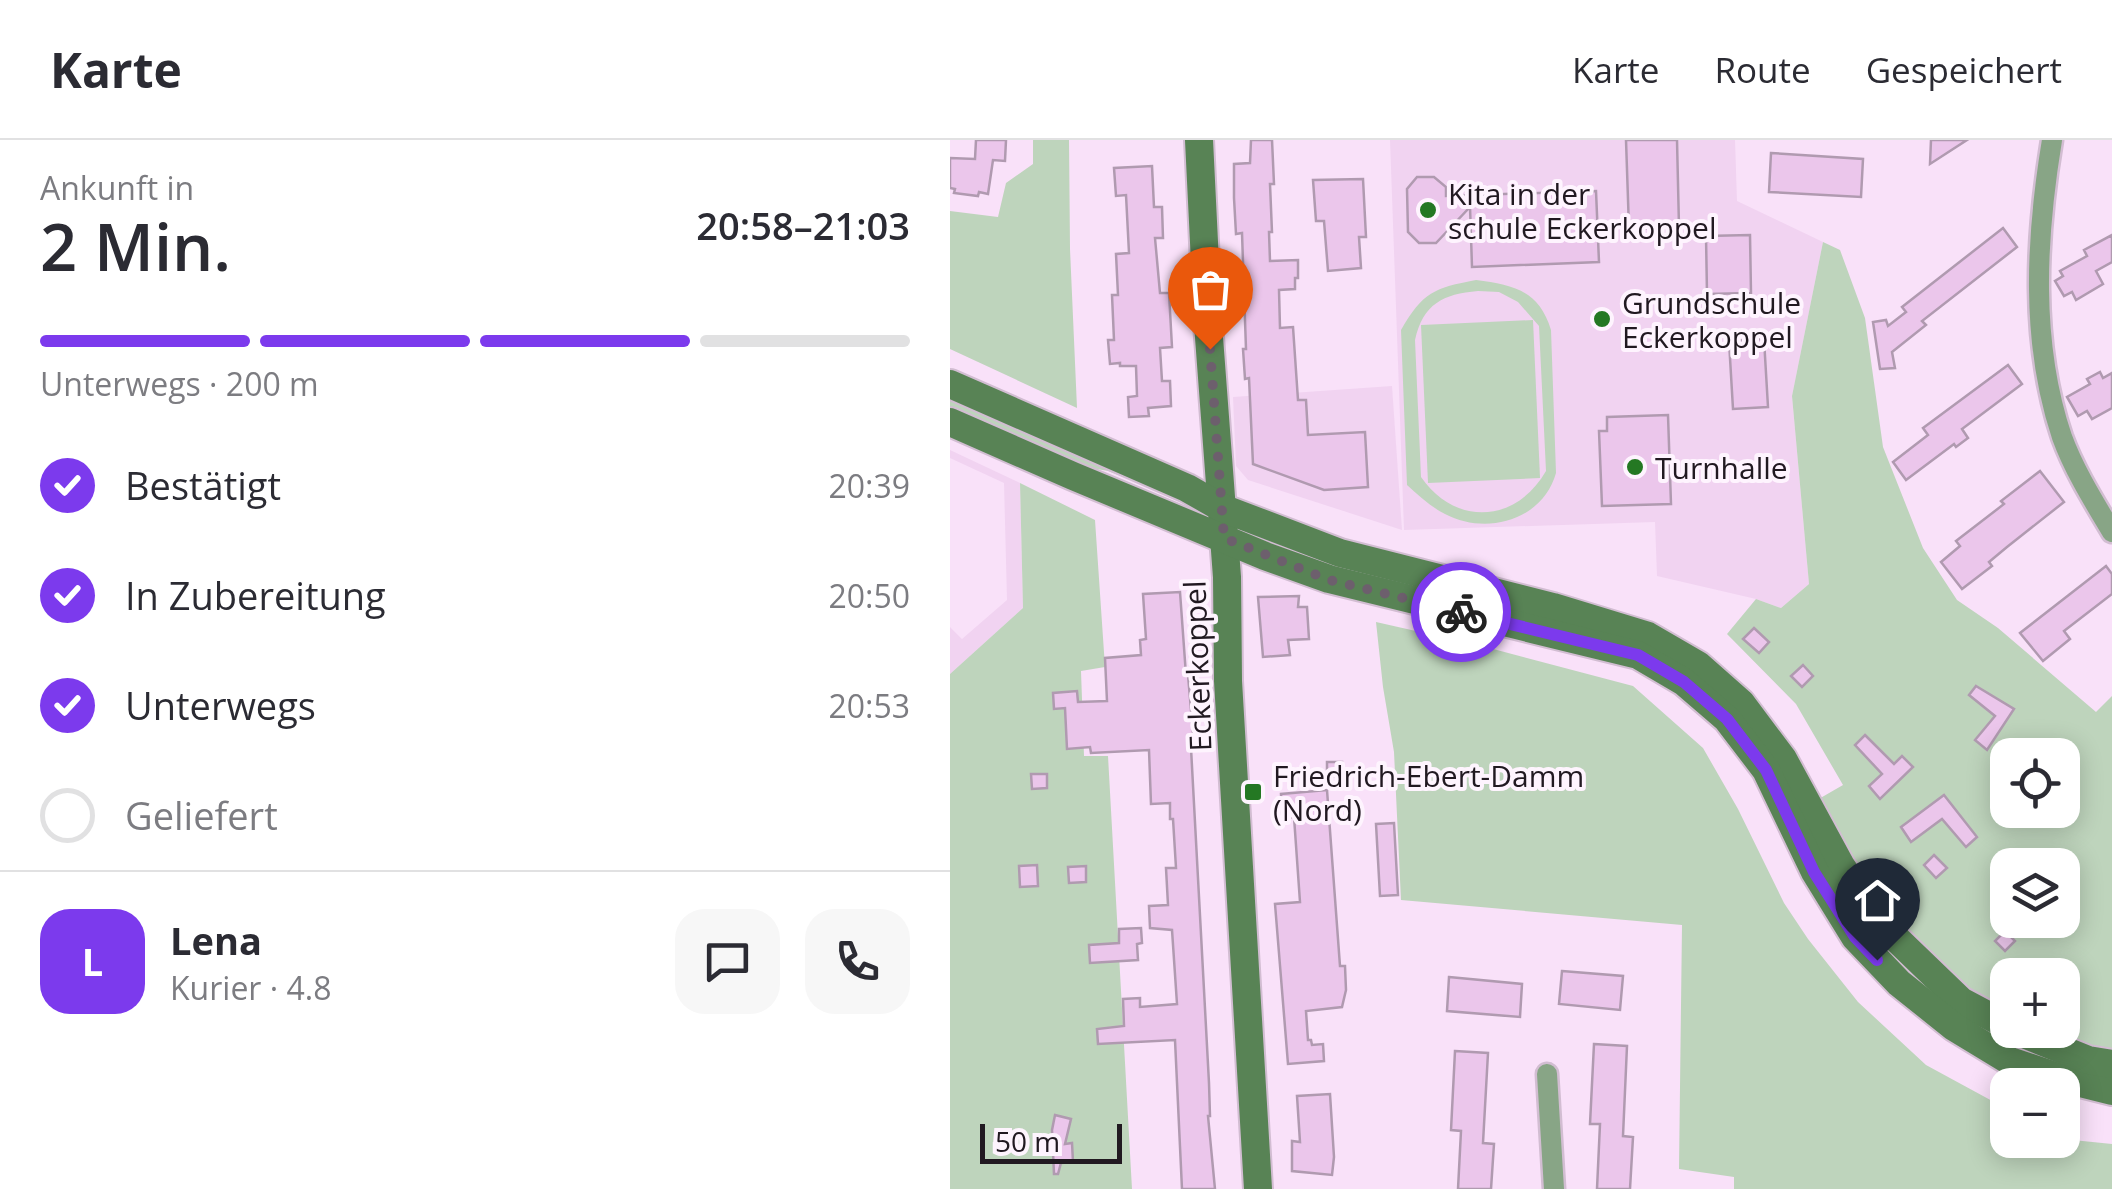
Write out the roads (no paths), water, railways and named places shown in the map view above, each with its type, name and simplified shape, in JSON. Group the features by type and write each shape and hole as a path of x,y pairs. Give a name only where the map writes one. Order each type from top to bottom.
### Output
{"main road":[{"name":"Eckerkoppel","path":"1198,140 1213,495 1224,538 1228,591 1228,682 1258,1189"},
{"path":"950,384 1340,553 1553,607 1648,636 1698,665 1741,704 1783,759 1841,866 1880,923 1961,1000 1990,1016"},
{"path":"950,422 1329,580 1638,655 1684,682 1727,719 1766,770 1814,872 1855,937 1898,982 1954,1026 2010,1061 2112,1091"},
{"path":"1152,509 1213,495"},
{"path":"2058,1048 2088,1060 2112,1064"}],"street":[{"path":"2052,140 2039,261 2041,336 2063,439 2112,532"},
{"path":"1547,1074 1554,1189"}],"place":[{"name":"Kita in der schule Eckerkoppel","path":"1428,210"},
{"name":"Grundschule Eckerkoppel","path":"1602,319"},
{"name":"Turnhalle","path":"1635,467"},
{"name":"Friedrich-Ebert-Damm (Nord)","path":"1253,792"}]}
